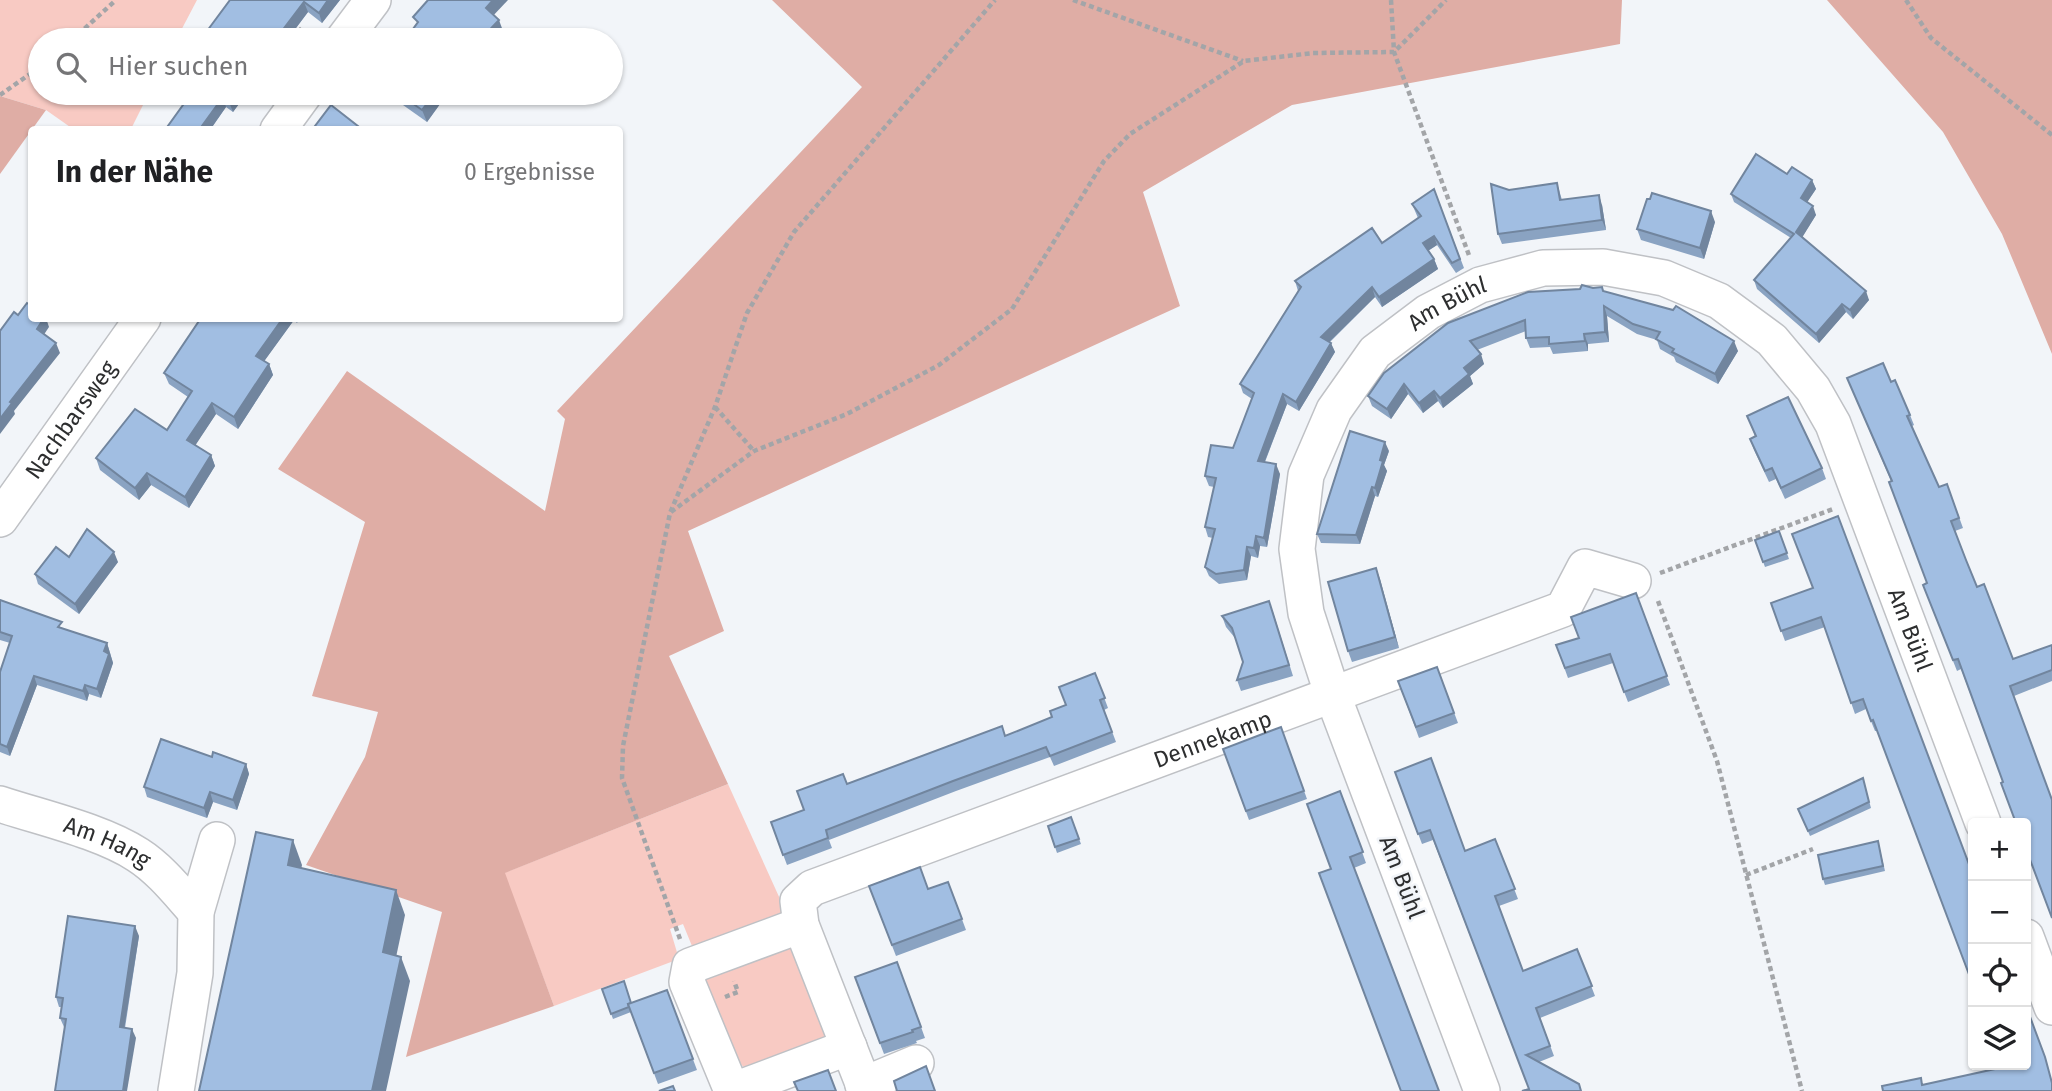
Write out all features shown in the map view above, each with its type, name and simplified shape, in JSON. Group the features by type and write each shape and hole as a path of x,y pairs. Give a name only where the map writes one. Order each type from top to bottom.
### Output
{"street":[{"path":"352,28 373,0"},
{"path":"281,126 296,105"},
{"name":"Am Bühl","path":"1482,1091 1333,696 1306,613 1297,549 1306,475 1334,410 1375,352 1428,312 1480,285 1543,268 1603,267 1664,278 1718,301 1772,341 1813,389 1833,425 1981,818"},
{"name":"Nachbarsweg","path":"0,519 140,322"},
{"name":"Dennekamp","path":"801,925 798,901 812,888 1563,609 1586,567 1641,579"},
{"name":"Am Hang","path":"0,804 105,838 138,855 170,883 196,912"},
{"path":"176,1091 195,973 196,912 217,840"},
{"path":"849,1047 732,1091 687,982 690,966 801,925 849,1047 864,1088 916,1063"},
{"path":"2029,944 2052,1007"}],"path":[{"path":"85,28 116,0"},
{"path":"690,966 622,778 623,747 670,513 715,407 747,313 794,232 995,0"},
{"path":"1073,0 1244,61 1313,54 1394,52 1446,0"},
{"path":"1391,0 1394,52 1480,285"},
{"path":"1906,0 1931,38 2052,135"},
{"path":"285,16 299,28"},
{"path":"670,513 754,451 847,414 939,365 1012,309 1104,161 1130,134 1244,61"},
{"path":"0,95 28,75"},
{"path":"715,407 754,451"},
{"path":"1802,1091 1717,761 1641,579 1862,499"},
{"path":"1746,875 1812,849"}],"shaded area":[{"path":"0,0 197,0 182,28 28,28 28,105 0,96"},
{"path":"772,0 1622,0 1620,44 1292,105 1143,192 1180,306 688,531 724,631 669,656 728,784 505,873 554,1006 406,1057 442,912 306,865 365,757 378,712 312,696 365,522 278,469 347,371 545,511 565,419 557,411 862,87"},
{"path":"1827,0 2052,0 2052,354 2002,234 1943,132"},
{"path":"0,96 46,110 34,126 28,126 28,135 0,174"},
{"path":"30,105 143,105 132,126 69,126 46,110"},
{"path":"728,784 790,921 835,1044 753,1075 721,1047 703,973 683,924 670,929 679,959 554,1006 504,873"}],"building":[{"path":"230,0 328,0 319,13 304,2 284,28 209,28"},
{"path":"428,0 493,0 486,8 499,20 491,28 414,28 418,22 413,17"},
{"path":"183,105 217,105 202,126 168,126"},
{"path":"331,105 358,126 315,126"},
{"path":"1756,154 1787,174 1792,167 1812,180 1801,198 1813,206 1796,232 1866,291 1850,310 1842,304 1816,334 1754,280 1794,234 1731,194"},
{"path":"1557,183 1560,200 1599,195 1602,220 1498,234 1491,184 1509,190"},
{"path":"1434,189 1460,259 1452,263 1434,236 1423,243 1434,259 1379,297 1372,287 1321,337 1331,343 1296,402 1283,394 1258,461 1276,464 1264,538 1256,536 1254,548 1247,547 1244,570 1216,574 1205,567 1215,529 1205,527 1216,478 1205,476 1211,445 1233,448 1254,393 1240,384 1301,287 1295,281 1372,228 1382,243 1421,216 1412,204"},
{"path":"1652,193 1711,211 1700,248 1637,229 1647,199 1650,199"},
{"path":"1582,285 1602,287 1603,291 1673,310 1676,306 1734,341 1715,374 1672,352 1674,349 1656,339 1660,332 1633,324 1604,306 1605,332 1584,334 1585,341 1549,344 1549,337 1526,338 1525,320 1470,341 1481,354 1464,368 1469,374 1440,398 1434,391 1419,403 1404,384 1387,409 1368,396 1384,373 1448,323 1528,292 1580,289"},
{"path":"28,304 28,322 41,322 37,329 56,343 0,419 0,331 14,312 18,315"},
{"path":"198,322 280,322 256,356 269,364 234,417 212,403 187,440 211,455 185,497 147,473 135,488 96,458 135,409 167,430 192,391 164,373"},
{"path":"1883,363 1891,382 1895,380 1910,415 1907,416 1939,487 1947,484 1959,518 1951,521 1977,587 1984,584 2013,659 2052,645 2052,670 2010,686 2052,800 2052,918 2031,862 2031,818 2014,818 1958,659 1953,660 1923,585 1927,583 1889,482 1892,481 1847,378"},
{"path":"1788,397 1822,468 1781,488 1772,468 1765,471 1750,439 1756,436 1747,416"},
{"path":"1350,431 1385,442 1375,488 1372,487 1356,535 1317,534"},
{"path":"1838,516 1968,862 1968,972 1873,720 1871,721 1863,699 1851,703 1821,617 1781,631 1771,603 1813,588 1792,534"},
{"path":"87,529 114,552 75,604 35,574 56,547 69,557"},
{"path":"1779,531 1787,553 1763,562 1755,540"},
{"path":"1376,568 1395,637 1348,651 1328,582"},
{"path":"1636,593 1667,676 1624,692 1610,654 1565,668 1556,645 1579,638 1571,617"},
{"path":"0,600 62,622 58,627 107,643 104,651 109,654 97,689 85,685 83,691 34,676 7,747 0,744 0,672 12,636 0,632"},
{"path":"1269,601 1289,665 1237,680 1243,662 1232,628 1222,616"},
{"path":"1437,667 1454,713 1416,727 1398,681"},
{"path":"1095,673 1105,698 1100,700 1112,732 1050,756 1046,747 953,781 826,830 828,838 783,855 771,822 804,810 797,791 843,774 847,784 1002,726 1005,736 1052,717 1050,711 1066,705 1059,687"},
{"path":"1281,727 1304,791 1246,811 1223,749"},
{"path":"161,739 212,757 213,752 246,764 233,800 210,792 204,808 144,787"},
{"path":"1431,758 1465,851 1495,839 1515,889 1495,896 1523,971 1577,949 1592,986 1536,1008 1550,1046 1526,1055 1579,1084 1581,1091 1522,1091 1529,1089 1430,830 1418,834 1395,772"},
{"path":"1863,778 1869,802 1808,831 1798,809"},
{"path":"1340,791 1363,852 1350,857 1439,1091 1401,1091 1319,873 1331,869 1307,804"},
{"path":"1071,817 1079,839 1055,847 1048,826"},
{"path":"256,832 293,840 288,865 396,890 383,952 401,957 372,1091 199,1091"},
{"path":"1878,841 1883,866 1823,879 1818,855"},
{"path":"920,867 928,889 948,882 962,919 892,945 869,886"},
{"path":"68,916 135,926 120,1027 132,1029 123,1091 55,1091 66,1019 60,1018 63,998 56,997"},
{"path":"897,962 921,1027 880,1043 855,977"},
{"path":"624,981 631,1003 628,1004 629,1007 611,1014 602,989"},
{"path":"667,990 693,1059 654,1073 628,1004"},
{"path":"2031,1019 2045,1057 2052,1091 1883,1091 1882,1086 1921,1078 1922,1085 1990,1070 2031,1070"},
{"path":"926,1066 935,1091 897,1091 894,1081"},
{"path":"828,1070 836,1091 798,1091 794,1082"},
{"path":"673,1086 675,1091 659,1091"}]}
